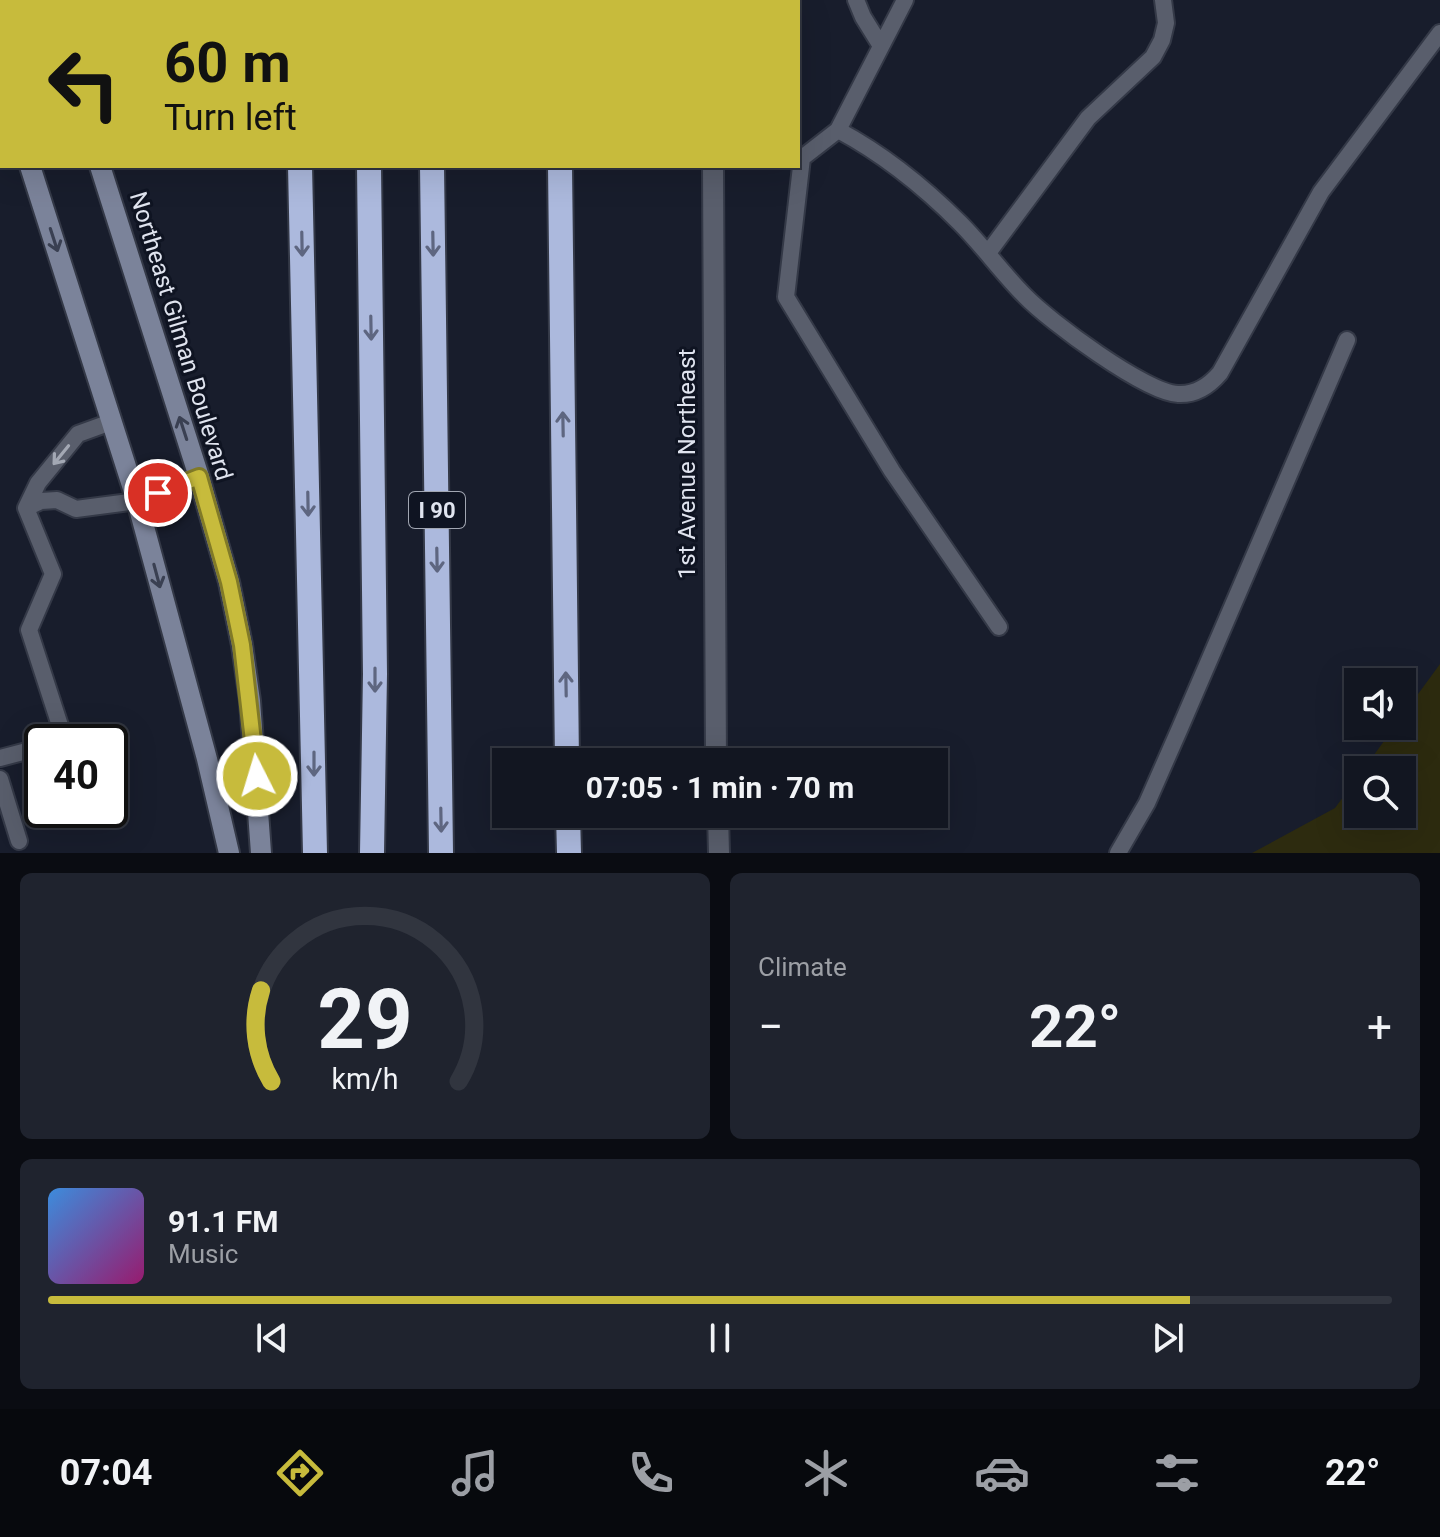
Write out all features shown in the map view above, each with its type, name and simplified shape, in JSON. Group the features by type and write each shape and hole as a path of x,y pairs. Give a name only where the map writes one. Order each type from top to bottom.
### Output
{"highway":[{"path":"300,168 315,853"},
{"path":"369,168 375,602 372,853"},
{"name":"I 90","path":"432,168 441,853"},
{"path":"560,168 567,748"},
{"path":"568,828 569,853"}],"street":[{"path":"31,168 137,501 207,759 229,853"},
{"name":"Northeast Gilman Boulevard","path":"101,168 199,477 229,582 242,645 255,745 261,853"},
{"name":"1st Avenue Northeast","path":"713,168 716,748"},
{"path":"137,501 199,477"},
{"path":"718,828 719,853"}],"lane":[{"path":"856,0 881,46"},
{"path":"800,157 838,130 905,0"},
{"path":"988,253 1088,118 1153,57 1166,23 1163,0"},
{"path":"838,130 905,174 959,222 1045,315 1143,382 1175,394 1188,394 1201,390 1220,373 1321,192 1440,33"},
{"path":"799,168 786,297 892,471 999,627"},
{"path":"1118,853 1147,803 1175,741 1347,340"},
{"path":"59,724 29,630 53,574 26,508 38,483 78,434 111,422"},
{"path":"26,508 41,501 57,500 76,509 137,501"},
{"path":"0,758 24,752"},
{"path":"0,779 15,847"},
{"path":"0,827 15,847"}],"shaded area":[{"path":"1440,664 1440,853 1252,853 1335,808 1344,796 1344,828 1416,828 1416,756 1373,756 1385,740 1416,740 1416,697"}],"route":[{"path":"158,493 199,477 229,582 242,645 257,776"}]}
